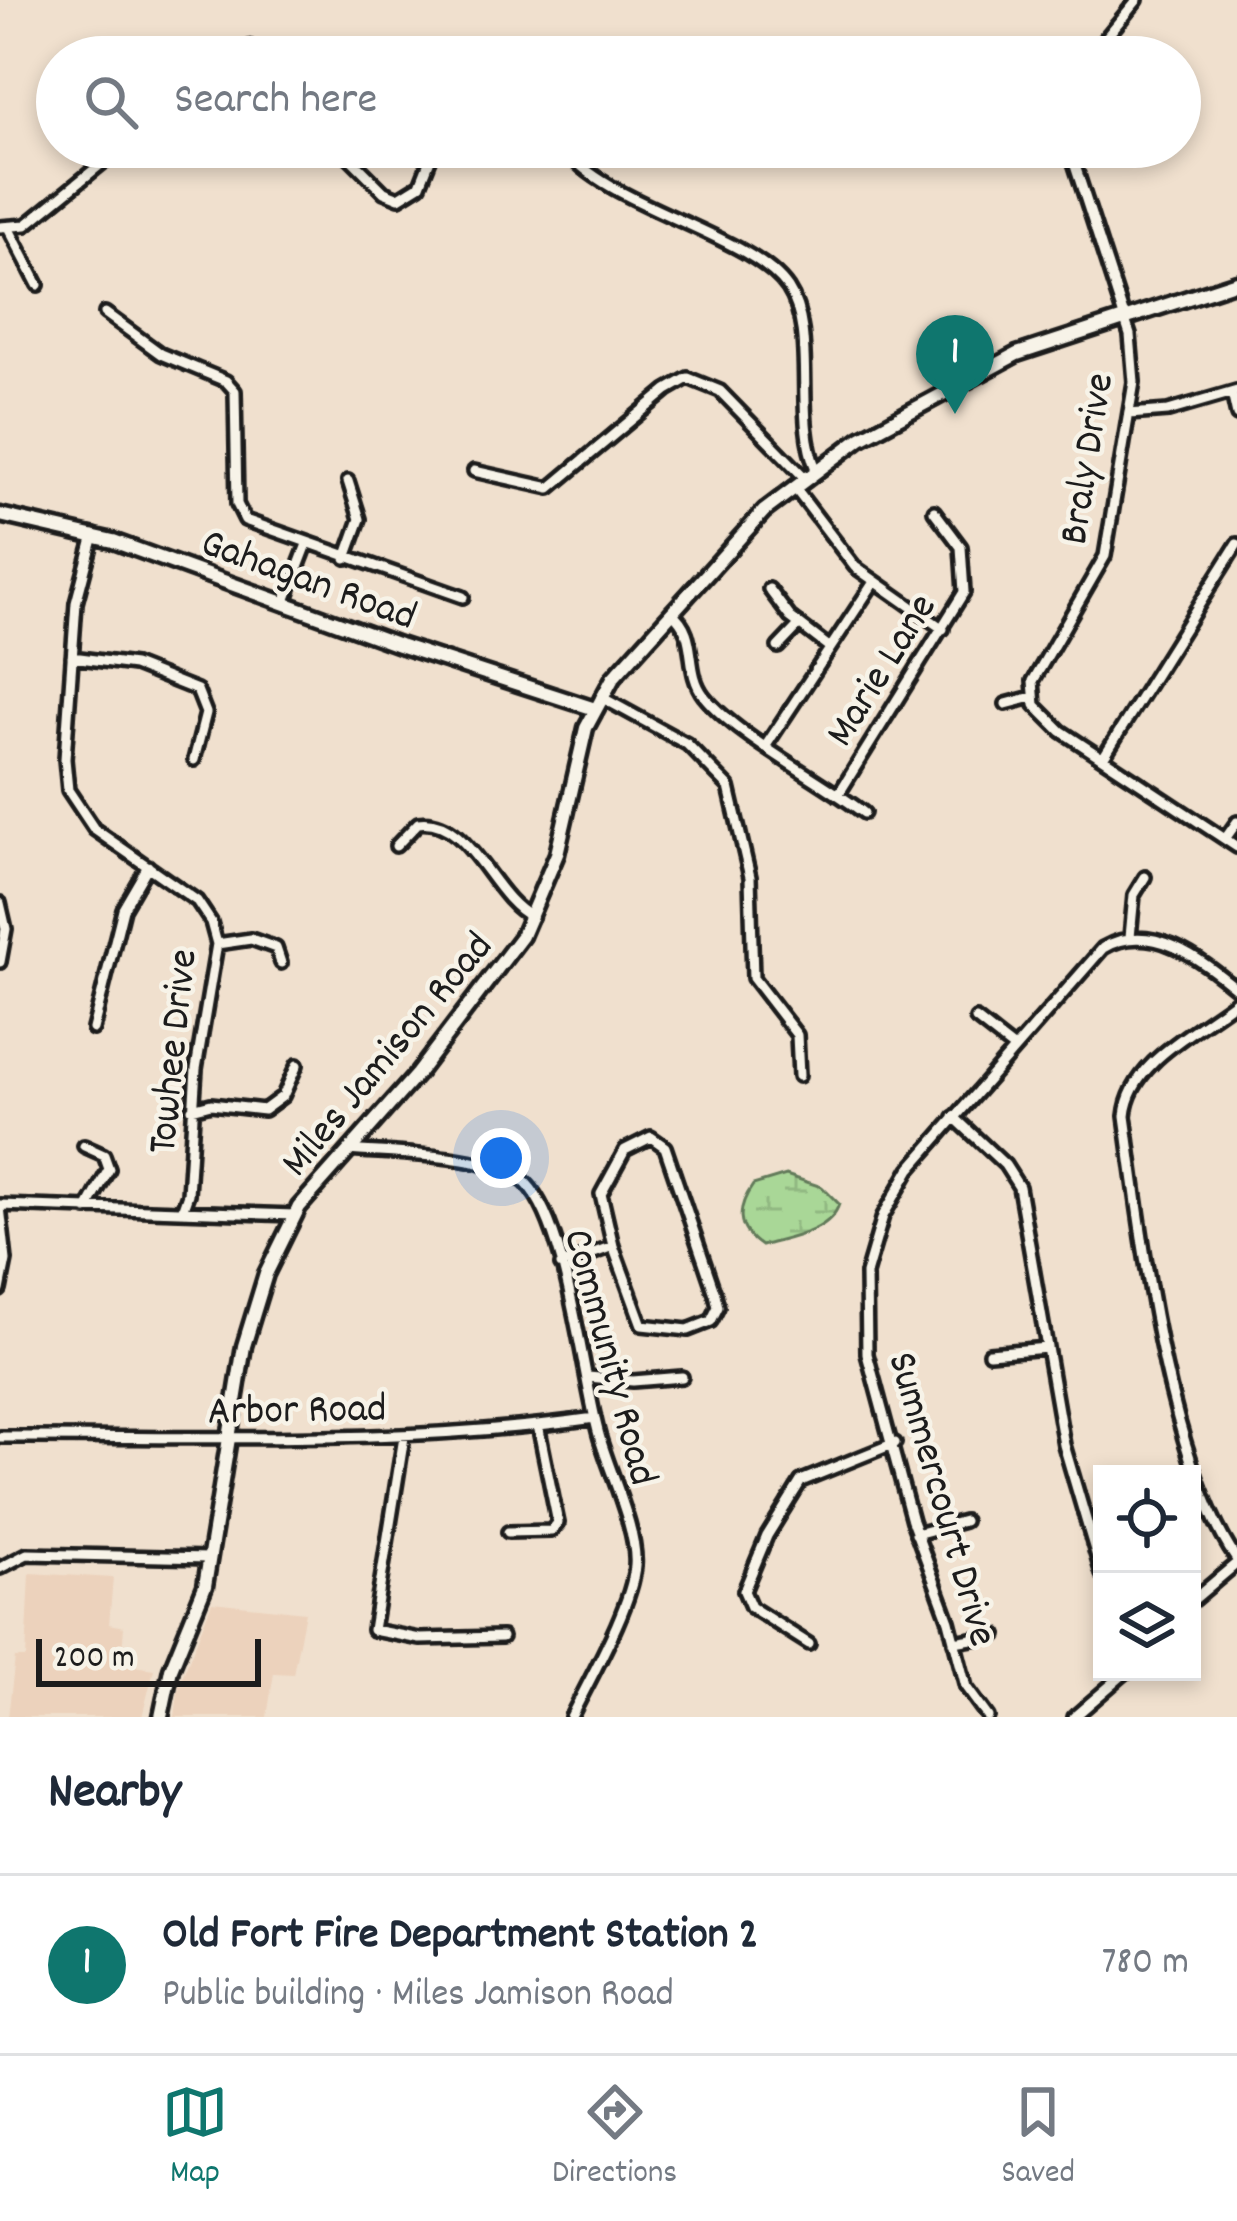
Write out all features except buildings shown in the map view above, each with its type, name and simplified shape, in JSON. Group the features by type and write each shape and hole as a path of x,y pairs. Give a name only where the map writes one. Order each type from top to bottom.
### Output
{"main road":[{"name":"Miles Jamison Road","path":"161,1717 171,1669 201,1601 248,1328 295,1215 498,973 532,917 557,854 575,766 598,703 671,612 805,478 976,373 1120,317 1237,282"},
{"name":"Gahagan Road","path":"0,515 94,535 284,604 598,703"}],"street":[{"path":"1108,36 1137,0"},
{"path":"38,285 5,228 38,216 96,168"},
{"path":"360,168 383,192 399,198 419,185 426,168"},
{"path":"585,168 756,261 788,288 799,320 805,478"},
{"name":"Braly Drive","path":"1032,697 1036,673 1105,556 1129,414 1132,346 1075,168"},
{"path":"105,313 172,361 231,386 238,405 238,510 249,523 463,597"},
{"path":"474,471 550,488 667,390 688,378 720,391 805,478 840,551 874,582 943,629"},
{"path":"1129,414 1168,411 1234,392 1237,415"},
{"path":"346,558 360,519 348,482"},
{"name":"Marie Lane","path":"838,794 964,592 967,569 958,541 934,511"},
{"name":"Towhee Drive","path":"94,535 76,603 68,790 94,829 196,902 211,922 217,944 192,1108 188,1194 182,1211"},
{"path":"284,604 307,544"},
{"path":"1103,758 1237,544"},
{"path":"767,744 874,582"},
{"path":"769,589 799,625 830,647"},
{"path":"671,612 688,631 692,671 701,693 864,813"},
{"path":"778,647 799,625"},
{"path":"72,657 134,665 197,690 206,713 194,760"},
{"path":"1006,704 1032,697 1046,719 1237,847"},
{"path":"598,703 687,744 729,788 750,877 753,978 797,1035 799,1076"},
{"path":"1225,839 1237,822"},
{"path":"396,846 418,823 439,824 460,839 512,905 532,917"},
{"path":"93,1029 123,909 148,866"},
{"path":"1145,877 1134,895 1130,937 1171,944 1237,988"},
{"path":"0,903 6,929 0,962"},
{"name":"Summercourt Drive","path":"988,1717 966,1687 916,1534 895,1443 867,1354 866,1274 883,1216 910,1169 1095,955 1130,937"},
{"path":"217,944 261,941 276,948 281,963"},
{"path":"1201,1593 1237,1562 1216,1526 1168,1372 1125,1116 1132,1089 1150,1065 1237,1000"},
{"path":"976,1019 1012,1048"},
{"path":"192,1108 265,1110 283,1096 297,1065"},
{"path":"954,1117 1005,1165 1019,1187 1064,1445 1102,1573"},
{"path":"651,1137 665,1147 715,1294 718,1307 711,1321 688,1330 642,1325 613,1246 601,1194 625,1150 651,1137"},
{"path":"84,1146 104,1155 109,1169 87,1209"},
{"name":"Community Road","path":"350,1150 440,1158 510,1172 534,1196 561,1265 635,1567 571,1717"},
{"path":"0,1289 6,1260 0,1206 295,1215"},
{"path":"561,1265 613,1246"},
{"path":"989,1353 1047,1348"},
{"path":"588,1377 682,1377"},
{"name":"Arbor Road","path":"0,1437 228,1441 404,1437 595,1418"},
{"path":"508,1532 551,1531 558,1523 538,1425"},
{"path":"404,1437 371,1614 373,1630 420,1639 502,1637"},
{"path":"809,1644 752,1607 745,1597 767,1536 801,1480 895,1443"},
{"path":"916,1534 964,1521"},
{"path":"0,1568 27,1554 209,1558"},
{"path":"954,1642 996,1635"},
{"path":"1074,1717 1116,1681"}],"shaded area":[{"path":"30,1573 113,1578 109,1624 124,1627 121,1664 154,1669 142,1717 8,1717 15,1658 26,1658"},
{"path":"212,1602 305,1612 293,1674 274,1673 267,1717 175,1717 179,1685"}],"green space":[{"path":"786,1175 822,1187 839,1204 817,1228 761,1246 743,1226 741,1210 753,1185"}],"place":[{"name":"Old Fort Fire Department Station 2","path":"955,414"}]}
